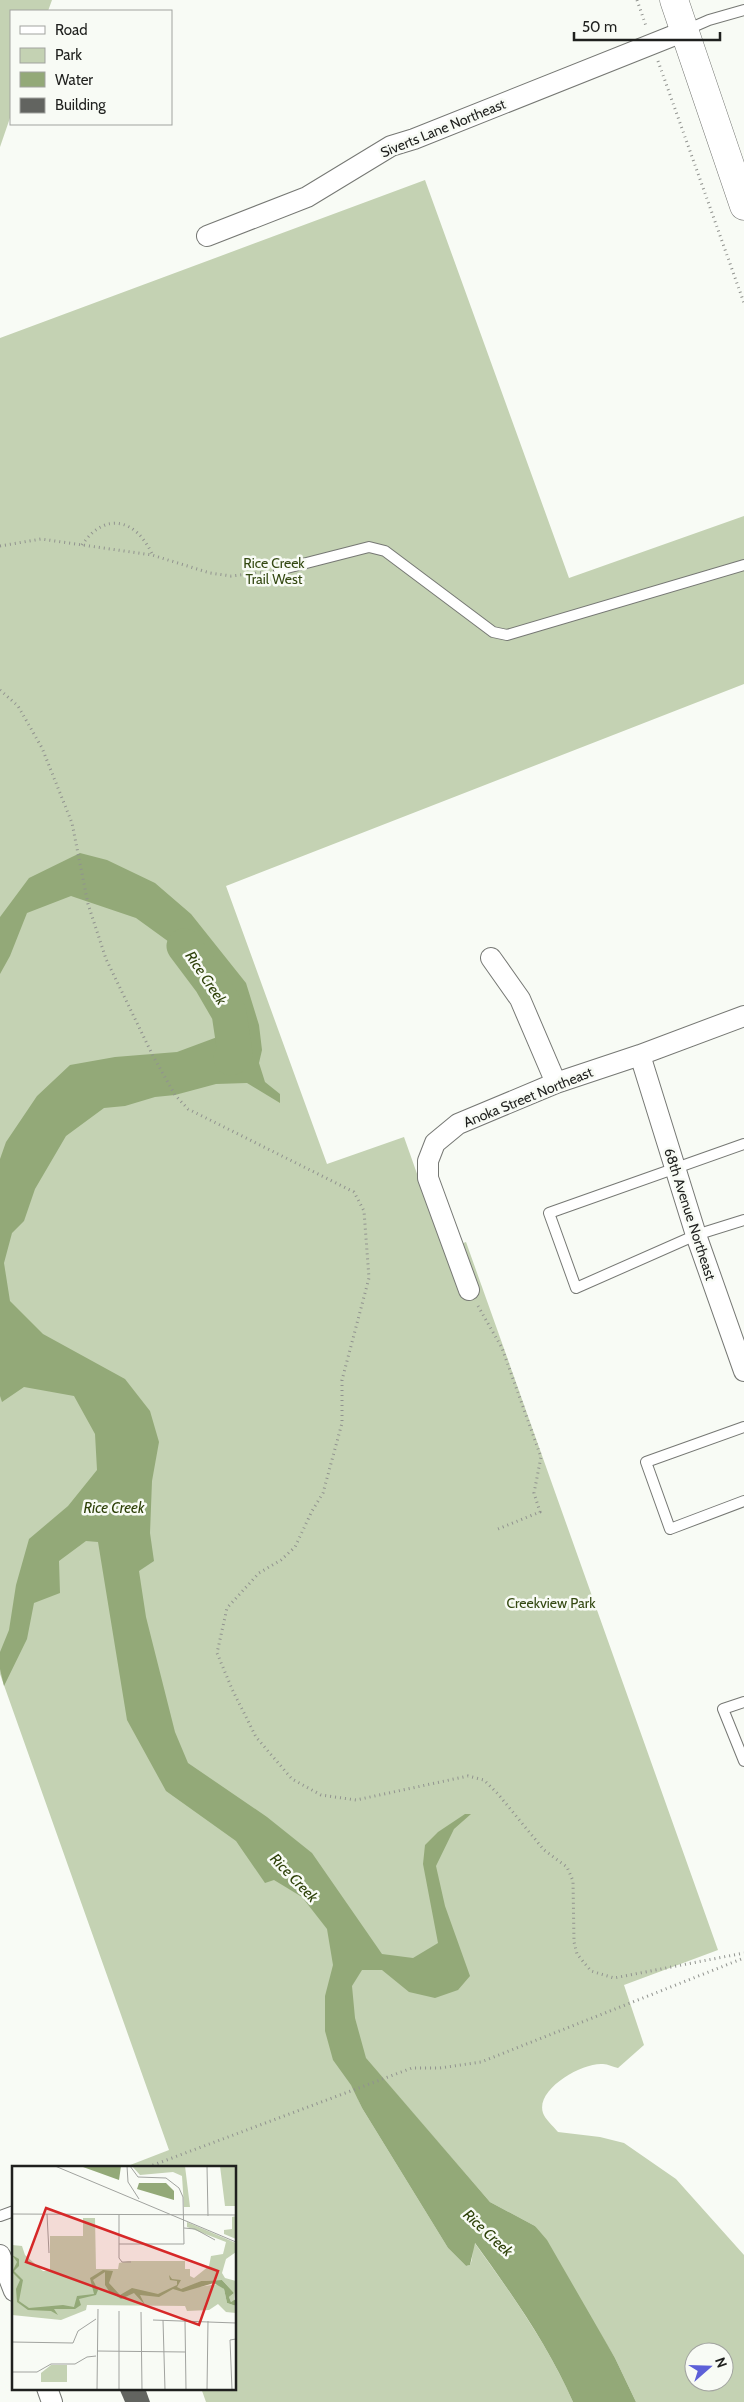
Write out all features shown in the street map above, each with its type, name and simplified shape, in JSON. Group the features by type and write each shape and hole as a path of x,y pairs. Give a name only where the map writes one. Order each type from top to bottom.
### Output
{"street":[{"path":"674,0 744,206"},
{"name":"Siverts Lane Northeast","path":"207,236 307,197 391,146 414,139 685,31"},
{"path":"491,958 520,999 556,1083"},
{"name":"Anoka Street Northeast","path":"469,1290 428,1178 428,1162 435,1143 458,1124 556,1083 640,1056 744,1016"},
{"name":"68th Avenue Northeast","path":"640,1056 696,1235 744,1371"},
{"path":"0,2255 12,2287"},
{"path":"48,2390 52,2402"}],"lane":[{"path":"685,31 709,20 744,10"},
{"path":"279,570 369,547 385,551 493,632 507,635 744,565"},
{"path":"744,1144 549,1214 576,1288 696,1235 744,1220"},
{"path":"744,1427 646,1462 670,1529 744,1501"},
{"path":"744,1702 723,1709 744,1761"},
{"path":"0,2216 12,2212"}],"path":[{"path":"637,0 647,29"},
{"path":"656,55 744,303"},
{"path":"82,545 90,534 100,527 110,523 126,524 142,536 152,555"},
{"path":"0,546 41,539 152,555 210,573 231,576 279,570"},
{"path":"0,690 18,706 42,748 72,823 88,904 106,959 175,1095 188,1109 354,1192 364,1211 369,1278 342,1380 342,1423 324,1493 312,1511 295,1547 281,1560 259,1573 227,1608 222,1629 218,1654 232,1689 256,1736 292,1779 321,1795 356,1800 468,1776 484,1780 498,1794 544,1850 567,1867 573,1881 574,1942 577,1954 591,1971 614,1978 744,1953"},
{"path":"469,1290 502,1348 540,1457 534,1494 540,1512 498,1529"},
{"path":"151,2166 412,2068 440,2068 481,2062 744,1958"}],"green space":[{"path":"0,0 52,0 48,10 10,10 10,118 0,147"},
{"name":"Rice Creek Trail West","path":"425,180 569,578 744,516 744,684 226,886 327,1164 404,1137 444,1250 466,1242 718,1950 624,1985 644,2045 618,2068 605,2064 584,2067 573,2072 553,2086 542,2104 544,2115 558,2132 600,2137 624,2143 676,2179 744,2255 744,2402 636,2402 615,2358 535,2226 490,2202 379,2074 358,2099 362,2108 448,2248 466,2266 470,2265 471,2262 474,2242 488,2261 540,2340 573,2402 206,2402 202,2390 236,2390 236,2166 128,2166 169,2150 0,1674 0,338"}],"water":[{"name":"Rice Creek","path":"80,853 107,860 155,883 191,914 246,983 259,1025 262,1050 259,1063 265,1082 280,1094 280,1103 247,1083 216,1084 175,1095 155,1097 125,1106 104,1108 66,1136 35,1189 24,1221 12,1233 4,1263 10,1301 43,1334 125,1379 150,1411 159,1442 152,1481 150,1533 154,1561 139,1571 146,1617 175,1732 188,1763 267,1817 312,1853 382,1954 413,1958 438,1943 423,1864 425,1845 438,1832 465,1814 471,1814 454,1829 436,1866 445,1906 470,1976 458,1990 435,1998 409,1992 382,1970 362,1970 352,1986 355,2018 366,2058 490,2202 535,2226 547,2240 615,2358 636,2402 573,2402 540,2340 475,2243 470,2265 466,2266 448,2248 362,2108 351,2085 333,2060 325,2031 325,1996 333,1965 327,1929 302,1897 274,1880 265,1883 236,1841 166,1791 127,1720 98,1542 86,1541 59,1561 60,1593 34,1603 27,1639 4,1686 0,1669 0,1652 9,1630 16,1585 29,1539 68,1506 97,1470 95,1434 74,1396 24,1387 2,1402 0,1396 0,1159 6,1142 37,1096 70,1065 115,1057 177,1052 220,1036 229,1013 211,982 176,947 136,918 71,896 27,913 10,956 0,974 0,917 29,878"}],"building":[{"path":"120,2390 146,2390 150,2402 125,2402"}],"waterway":[{"name":"Rice Creek","path":"184,946 211,982 229,1013 235,1053 231,1058"}],"park label":[{"name":"Creekview Park","path":"551,1603"}]}
